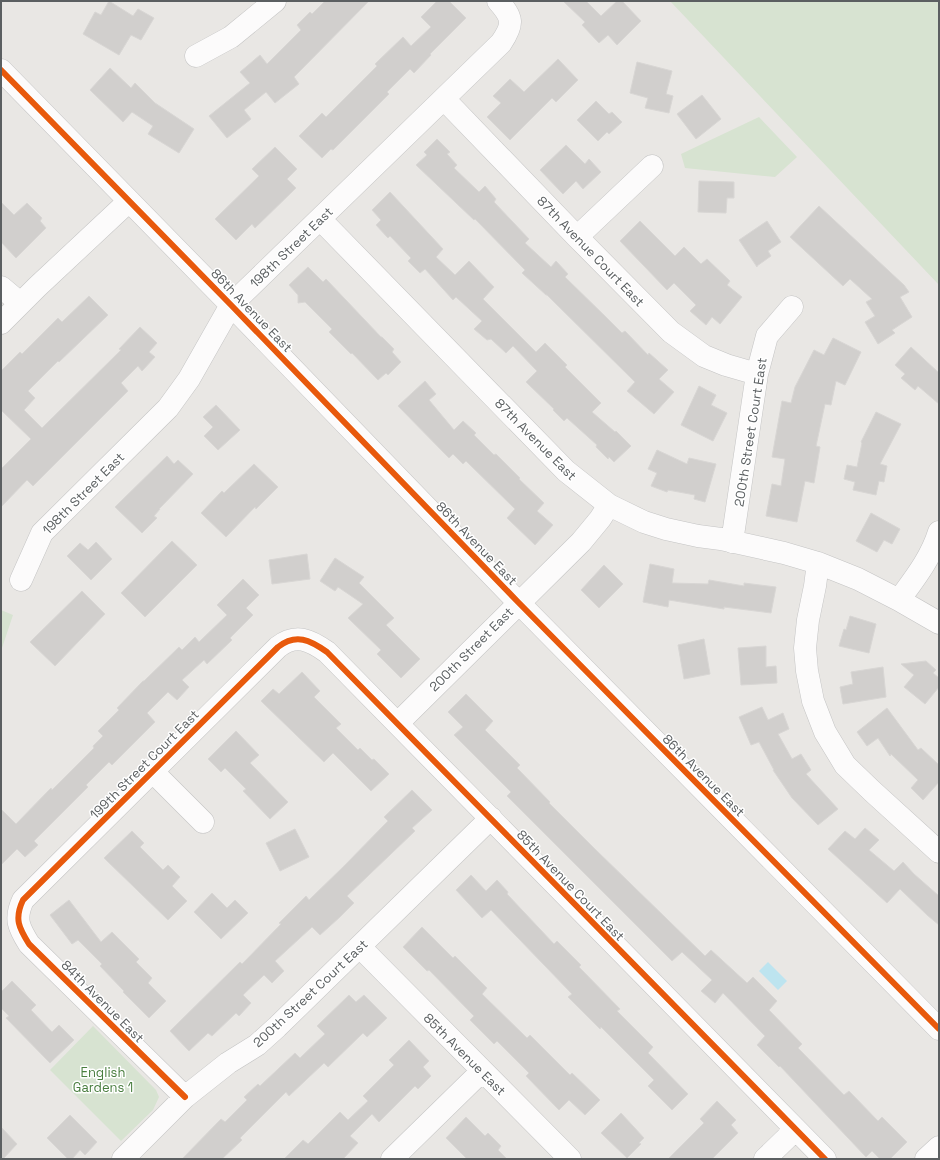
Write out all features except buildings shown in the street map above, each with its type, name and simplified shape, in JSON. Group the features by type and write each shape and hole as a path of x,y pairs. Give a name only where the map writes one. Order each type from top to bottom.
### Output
{"street":[{"path":"196,56 231,37 275,1"},
{"name":"198th Street East","path":"22,580 42,533 168,408 189,379 231,305 501,43 508,34 511,23 498,1"},
{"name":"86th Avenue East","path":"1,70 130,201 518,602 939,1029"},
{"name":"87th Avenue Court East","path":"444,99 671,332 704,356 726,365 757,374"},
{"path":"577,237 652,166"},
{"path":"1,322 130,201"},
{"name":"87th Avenue East","path":"320,219 566,471 609,505 644,522 666,529 784,553 818,563 858,579 939,623"},
{"path":"1,286 20,303"},
{"name":"200th Street Court East","path":"732,542 757,374 767,336 792,307"},
{"name":"200th Street East","path":"398,723 518,602 581,542 600,519 609,505"},
{"path":"899,600 924,565 935,545 939,532"},
{"path":"818,563 808,620 805,648 812,701 826,732 845,765 939,852"},
{"name":"85th Avenue Court East","path":"294,639 305,640 327,652 825,1159"},
{"name":"199th Street Court East","path":"18,914 23,900 152,771 278,647 286,641 294,639"},
{"path":"152,771 203,822"},
{"name":"200th Street Court East","path":"123,1159 185,1097 228,1063 257,1045 360,947 491,818"},
{"name":"84th Avenue East","path":"18,914 18,922 21,932 29,944 185,1097"},
{"name":"85th Avenue East","path":"360,947 570,1159"},
{"path":"392,1159 482,1071"},
{"path":"765,1159 795,1130"},
{"path":"926,1159 939,1146"}],"green space":[{"path":"670,1 939,1 939,285"},
{"path":"759,117 797,157 775,177 685,168 681,154"},
{"path":"1,610 13,615 1,651"},
{"name":"English Gardens 1","path":"93,1026 156,1090 159,1097 153,1110 121,1141 50,1070"}],"water":[{"path":"768,962 787,981 778,990 759,971"}],"cycle path":[{"path":"1,70 518,602 939,1029"},
{"path":"185,1097 29,944 20,928 18,918 20,907 23,900 278,647 291,640 297,639 309,641 327,652 825,1159"}]}
